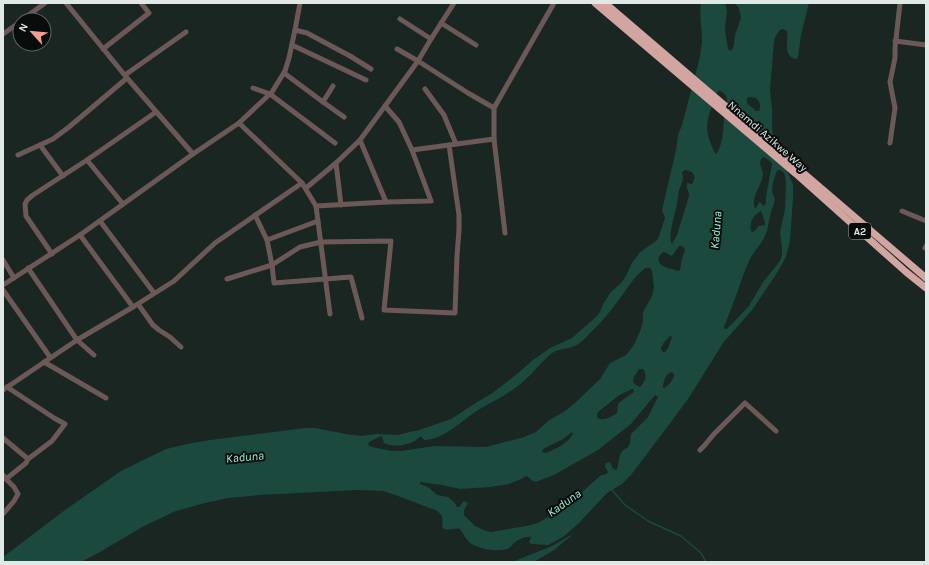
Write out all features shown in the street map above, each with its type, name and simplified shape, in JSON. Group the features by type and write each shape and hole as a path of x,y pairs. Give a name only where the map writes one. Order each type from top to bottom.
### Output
{"highway":[{"name":"Nnamdi Azikwe Way","path":"595,3 675,67 926,278"},
{"name":"Nnamdi Azikwe Way","path":"609,4 675,67"},
{"name":"Nnamdi Azikwe Way","path":"797,171 926,288"}],"street":[{"path":"33,12 45,3"},
{"path":"66,3 103,49 193,154"},
{"path":"103,49 149,13 141,3"},
{"path":"3,285 80,235 239,122 270,94 284,73 289,58 300,3"},
{"path":"3,514 18,494 5,477 26,463 52,441 65,424 5,388 50,357 136,306 174,281 215,243 336,163 360,140 418,61 454,3"},
{"path":"505,233 494,139 494,108 554,3"},
{"path":"890,143 895,108 890,82 895,58 895,41 900,3"},
{"path":"400,19 431,39"},
{"path":"441,23 476,45"},
{"path":"3,34 12,28"},
{"path":"295,30 307,33 371,69"},
{"path":"18,155 53,139 69,127 126,76 186,32"},
{"path":"895,41 926,45"},
{"path":"292,45 366,80"},
{"path":"397,49 494,108"},
{"path":"284,73 344,117"},
{"path":"323,102 333,86"},
{"path":"253,88 270,94 336,143"},
{"path":"425,89 444,115 456,144"},
{"path":"316,206 431,201 412,150 399,122 384,106"},
{"path":"52,254 26,216 25,204 27,200 156,112"},
{"path":"239,122 304,185 316,206 330,314"},
{"path":"412,150 494,139"},
{"path":"360,140 386,202"},
{"path":"40,145 63,176"},
{"path":"227,279 272,265 300,248 321,242 391,241 384,310 454,313 459,215 449,145"},
{"path":"87,160 123,204"},
{"path":"336,163 341,205"},
{"path":"902,211 926,221"},
{"path":"256,215 267,240 274,283 351,277 362,318"},
{"path":"100,221 154,293"},
{"path":"267,240 318,221"},
{"path":"80,235 136,306 153,325 182,347"},
{"path":"3,260 14,278"},
{"path":"28,268 77,340 94,356"},
{"path":"3,290 50,357"},
{"path":"44,362 106,398"},
{"path":"700,450 745,403 776,431"},
{"path":"3,438 28,460"}],"water":[{"name":"Kaduna","path":"701,3 725,3 727,11 725,29 728,49 730,51 734,45 735,35 741,18 739,8 734,3 809,3 797,59 792,58 789,55 787,48 787,31 783,29 780,30 775,37 774,42 770,90 773,139 793,185 790,241 786,257 752,310 723,343 688,399 631,475 622,484 607,493 579,523 563,537 548,545 531,544 529,542 531,537 529,537 519,540 510,548 500,550 477,547 466,539 460,529 444,529 442,527 441,515 435,510 383,491 356,490 228,498 176,511 144,526 81,562 3,562 3,557 65,510 121,471 166,449 210,440 305,428 315,428 361,436 377,434 397,435 419,430 451,419 491,394 550,348 572,338 600,312 603,304 611,292 621,283 640,252 658,239 665,218 662,210 678,135 700,57 702,41","holes":["719,90 726,95 727,100 722,140 716,154 708,136 707,123","749,97 757,99 760,103 759,111 756,111 747,103 747,98","764,157 772,164 766,203 763,206 759,202 755,208 754,200 763,174 760,164 762,158","685,170 688,171 694,174 694,181 692,184 687,183 689,196 677,235 672,244 671,230 683,177 682,172","780,170 784,173 786,182 785,209 780,232 782,247 781,259 763,282 749,306 727,329 725,329 724,327 744,273 751,257 763,240 767,231 775,200 772,191 776,173","761,211 765,225 758,226 753,232 751,231 752,219","679,246 683,246 685,250 680,270 678,271 662,266 658,260 664,252 672,256","646,268 650,268 652,271 654,287 652,296 643,312 641,329 634,345 626,355 610,363 600,379 576,402 565,411 548,421 536,432 521,438 486,447 435,446 392,451 368,445 369,442 381,436 384,443 398,446 413,442 421,436 424,440 439,437 446,433 478,410 502,397 519,385 528,378 552,353 570,348 582,342 606,316 634,279","671,336 671,341 665,352 661,349 664,342","639,369 643,369 646,376 644,381 640,387 633,382 634,377","672,372 674,374 671,382 664,388 666,376","633,389 634,392 618,404 617,413 602,419 597,418 598,412 618,396","655,395 658,397 648,417 631,434 630,443 628,447 622,451 617,469 613,469 610,462 606,463 605,467 608,472 607,474 600,476 582,492 574,502 538,523 491,532 486,531 475,526 464,515 464,510 468,503 464,501 459,507 457,507 448,497 437,495 428,487 420,484 420,482 460,489 490,487 509,484 526,476 536,482 554,475 598,450 631,424","572,432 573,434 571,437 561,445 546,453 542,452 543,449 563,439"]},
{"path":"572,535 554,550 534,562 512,562 552,546"}],"waterway":[{"path":"611,489 625,505 648,521 681,536 701,553 706,562"}]}
